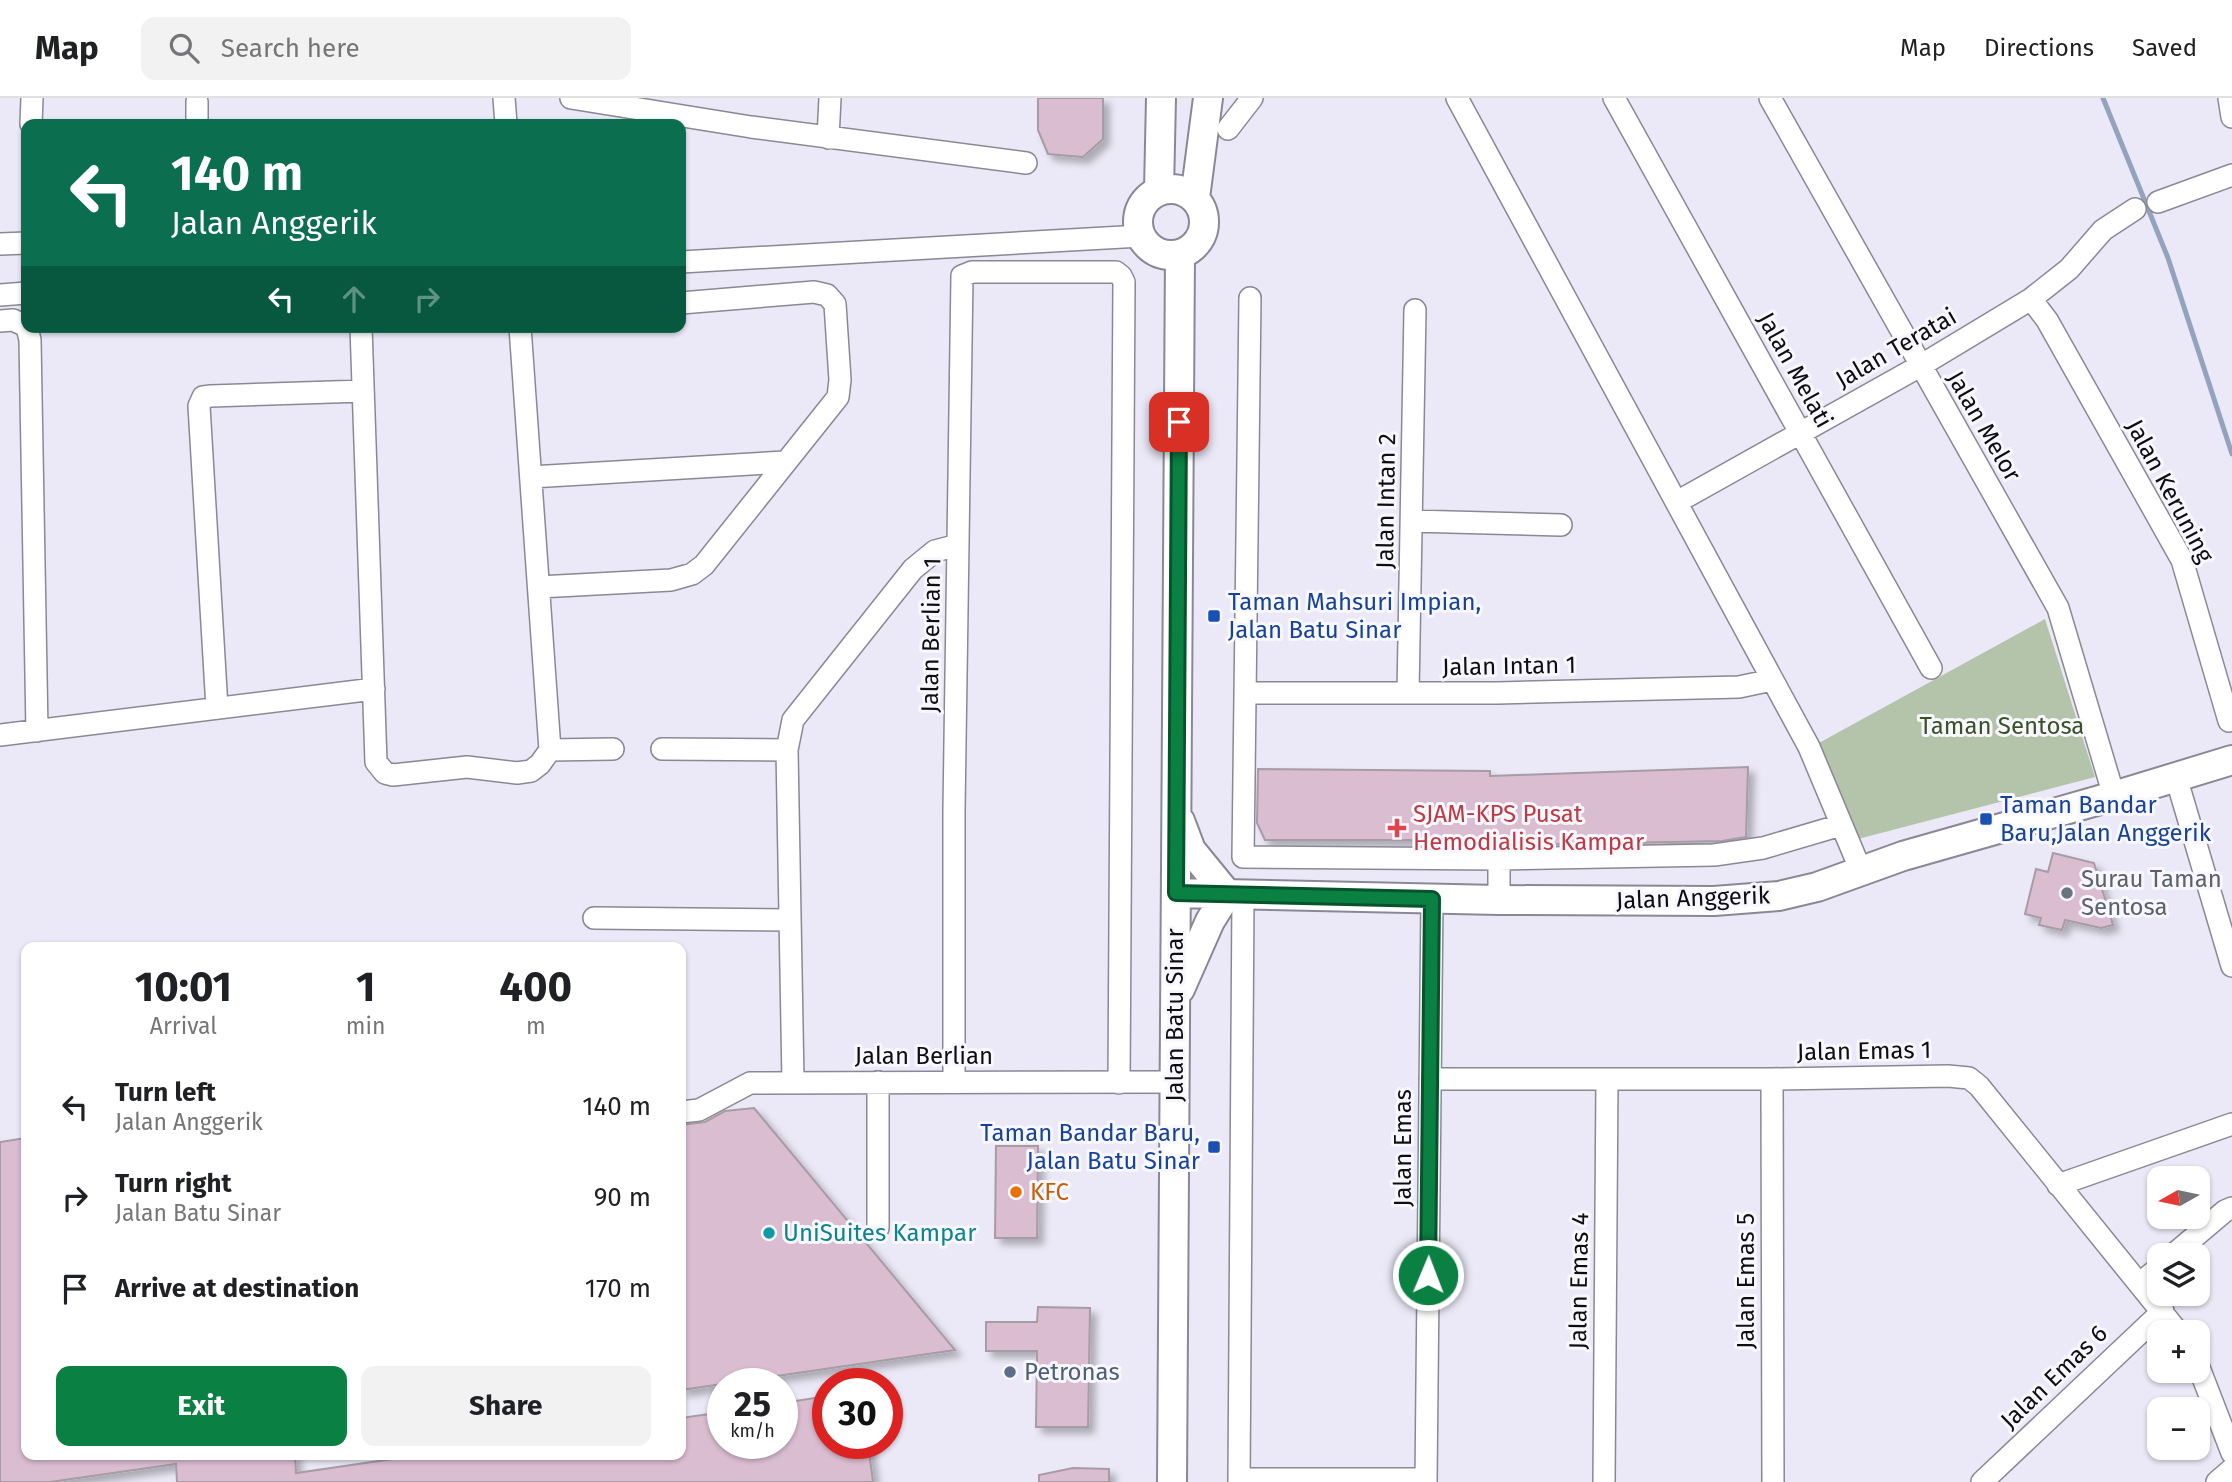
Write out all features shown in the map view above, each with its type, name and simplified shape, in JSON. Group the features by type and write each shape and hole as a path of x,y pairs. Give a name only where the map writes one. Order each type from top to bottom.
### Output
{"street":[{"path":"31,119 32,98"},
{"path":"504,98 506,119"},
{"path":"571,98 660,105 828,138 1026,163"},
{"path":"828,138 830,98"},
{"path":"1159,190 1161,98"},
{"path":"1160,144 1175,98"},
{"path":"1195,198 1208,98"},
{"path":"1228,130 1252,98"},
{"path":"1457,98 1810,747 1861,871"},
{"name":"Jalan Melati","path":"1614,98 1931,668"},
{"name":"Jalan Melor","path":"1770,98 2058,608 2114,796"},
{"path":"2229,98 2232,117"},
{"path":"197,102 197,119"},
{"path":"2158,202 2232,174"},
{"path":"1178,189 1195,198 1205,219 1199,241 1180,254 1171,256 1153,250 1141,236 1138,226 1142,204 1159,190 1178,189"},
{"name":"Jalan Teratai","path":"1677,502 1920,366 2031,299 2069,269 2103,230 2135,209"},
{"path":"686,262 1141,236"},
{"path":"0,244 21,243"},
{"name":"Jalan Batu Sinar","path":"1172,1482 1180,254"},
{"name":"Jalan Berlian 1","path":"954,1081 954,809 962,276 972,272 1047,271 1116,272 1124,282 1119,1083"},
{"path":"539,587 671,580 692,574 704,565 838,397 840,380 835,304 827,295 814,292 686,303"},
{"path":"0,295 21,293"},
{"path":"1250,298 1243,857 1499,859 1714,855 1763,848 1841,825"},
{"name":"Jalan Keruning","path":"2031,299 2047,320 2182,560 2229,721"},
{"name":"Jalan Intan 2","path":"1408,693 1415,310"},
{"path":"0,321 13,320 21,323"},
{"path":"28,333 37,730"},
{"path":"361,333 376,762 385,773 393,775 467,766 517,773 530,771 540,764 550,750 520,333"},
{"path":"217,708 199,405 203,397 211,396 363,391"},
{"path":"531,477 785,462"},
{"path":"1412,521 1561,525"},
{"path":"793,1082 787,750 793,720 912,569 935,551 958,545"},
{"name":"Jalan Intan 1","path":"1245,693 1739,687 1772,680"},
{"path":"0,735 374,689"},
{"path":"662,748 787,750"},
{"path":"550,750 614,750"},
{"name":"Jalan Anggerik","path":"1176,893 1499,900 1728,900 1779,896 1817,887 1903,856 2232,760"},
{"path":"2176,777 2232,966"},
{"path":"1177,812 1191,850 1235,895 1239,1481 1426,1480"},
{"path":"1499,859 1499,900"},
{"path":"1175,1000 1210,921 1235,895"},
{"name":"Jalan Emas","path":"1426,1480 1432,899"},
{"path":"594,918 790,920"},
{"name":"Jalan Emas 1","path":"1430,1079 1969,1078 1979,1086 2169,1320"},
{"name":"Jalan Emas 5","path":"1772,1079 1773,1482"},
{"name":"Jalan Emas 4","path":"1604,1482 1608,1080"},
{"path":"878,1082 878,1228"},
{"name":"Jalan Berlian","path":"686,1111 699,1110 750,1083 1175,1082"},
{"path":"2058,1185 2232,1124"},
{"path":"2188,1243 2225,1211 2232,1209"},
{"path":"2140,1283 2147,1277"},
{"name":"Jalan Emas 6","path":"1982,1482 2163,1311"},
{"path":"2205,1383 2232,1452"},
{"path":"2217,1482 2232,1469"}],"green space":[{"name":"Taman Sentosa","path":"2045,619 2095,777 1858,839 1817,744"}],"building":[{"path":"1038,98 1103,98 1103,139 1083,157 1048,154 1038,130"},
{"path":"1748,767 1746,837 1722,841 1509,845 1509,840 1265,840 1257,823 1258,769 1490,771 1490,776"},
{"name":"Surau Taman Sentosa","path":"2053,853 2094,863 2113,925 2101,928 2065,920 2062,930 2039,925 2041,918 2025,914 2036,869 2048,872"},
{"name":"UniSuites Kampar","path":"754,1108 955,1350 832,1368 812,1368 812,1371 798,1373 798,1368 707,1368 707,1386 686,1389 686,1124 705,1122 725,1111"},
{"path":"21,1139 21,1460 295,1460 296,1473 386,1460 686,1460 686,1417 707,1414 707,1459 798,1459 798,1401 812,1398 812,1459 870,1459 873,1482 177,1482 176,1464 50,1482 0,1482 0,1142"},
{"name":"KFC","path":"996,1146 1038,1146 1037,1238 995,1238"},
{"path":"1038,1307 1090,1308 1088,1427 1036,1427 1037,1351 986,1351 986,1322 1037,1322"},
{"path":"1073,1468 1109,1469 1109,1482 1039,1482 1039,1475"}],"waterway":[{"path":"2103,98 2168,258 2232,454"}],"place":[{"name":"Taman Mahsuri Impian, Jalan Batu Sinar","path":"1214,616"},
{"name":"Taman Bandar Baru,Jalan Anggerik","path":"1986,819"},
{"name":"SJAM-KPS Pusat Hemodialisis Kampar","path":"1397,828"},
{"name":"Surau Taman Sentosa","path":"2067,893"},
{"name":"Taman Bandar Baru, Jalan Batu Sinar","path":"1214,1147"},
{"name":"KFC","path":"1016,1192"},
{"name":"UniSuites Kampar","path":"769,1233"},
{"name":"Petronas","path":"1010,1372"}],"route":[{"path":"1179,422 1176,893 1432,899 1428,1275"}]}
